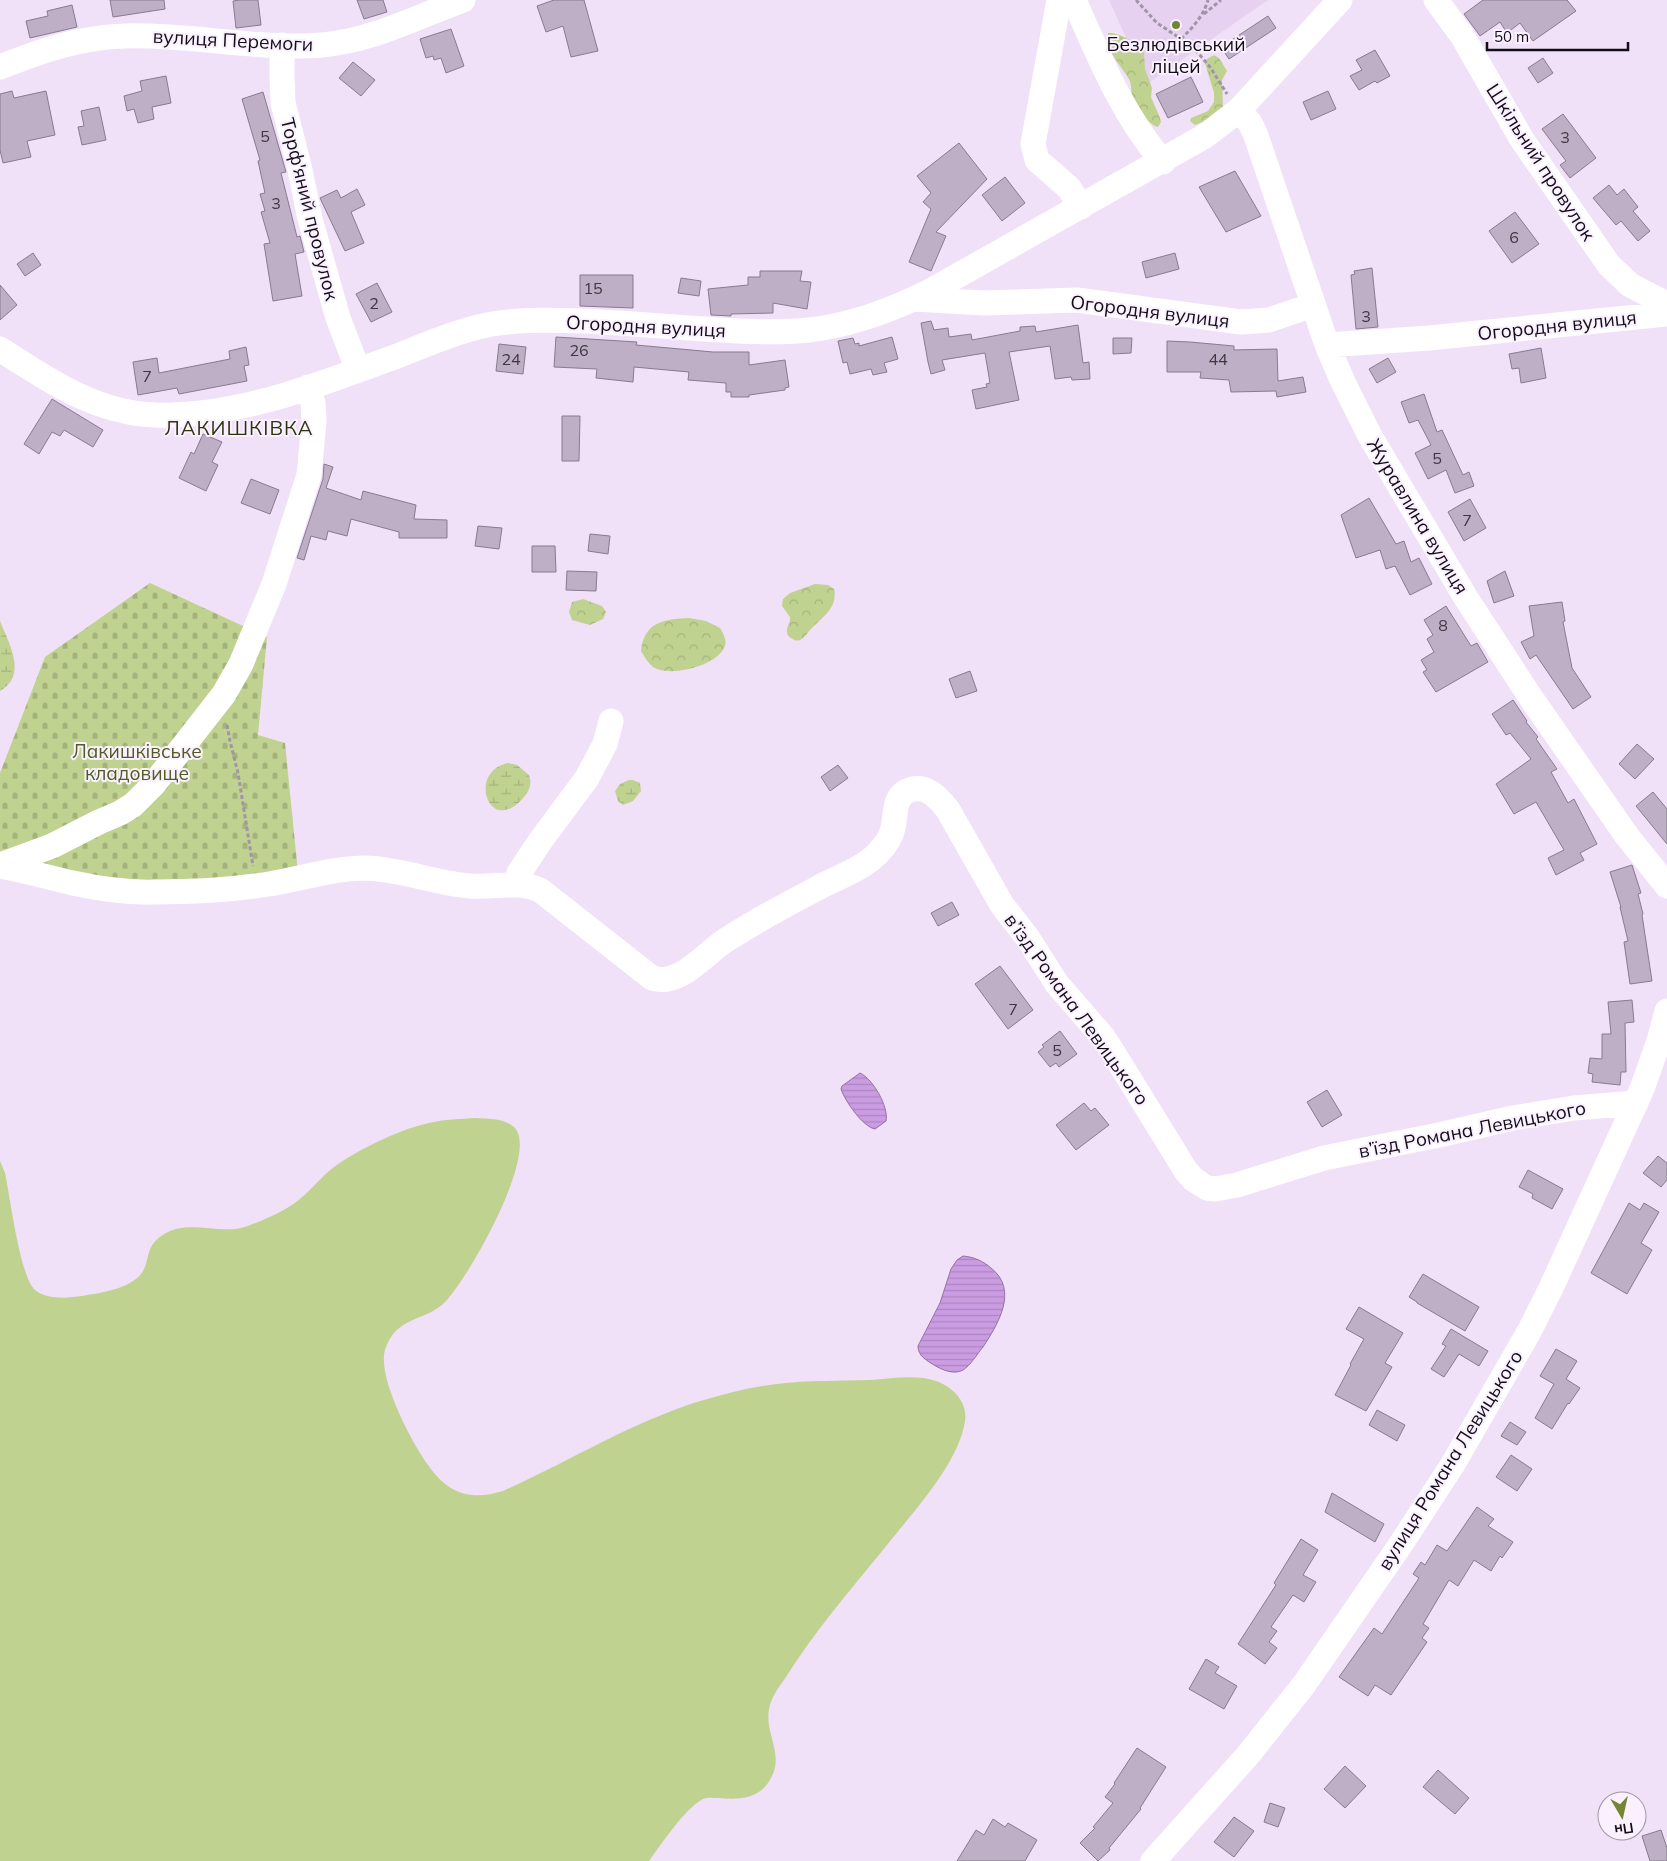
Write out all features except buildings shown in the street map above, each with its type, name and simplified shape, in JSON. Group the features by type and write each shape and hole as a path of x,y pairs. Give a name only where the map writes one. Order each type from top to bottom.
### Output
{"street":[{"name":"вулиця Перемоги","path":"0,67 62,45 109,37 142,36 282,45 322,45 356,39 463,0"},
{"path":"1059,0 1032,144 1037,160 1069,188 1081,206"},
{"path":"1074,0 1126,110 1141,134 1163,162"},
{"path":"914,299 1163,162 1212,132 1239,110 1340,0"},
{"name":"Шкільний провулок","path":"1436,0 1463,37 1521,138 1609,265 1630,285 1667,304"},
{"name":"Торф'яний провулок","path":"282,45 283,103 310,219 338,318 358,370"},
{"name":"Журавлина вулиця","path":"1239,110 1250,123 1258,140 1327,344 1343,382 1370,436 1466,598 1568,753 1627,836 1667,886"},
{"name":"Огородня вулиця","path":"0,349 78,396 100,406 128,413 173,415 206,413 247,405 308,387 474,328 510,322 565,320 739,331 790,332 852,322 914,299 984,303 1077,300 1241,322 1269,320 1314,305"},
{"name":"Огородня вулиця","path":"1327,344 1429,338 1667,314"},
{"path":"0,865 52,846 133,805 153,785 224,694 241,664 271,592 308,475 314,421 313,403 308,387"},
{"path":"0,865 18,868 74,884 124,891 199,891 265,884 334,871 365,868 404,873 440,882 470,886 516,884 519,873 540,840 590,772 605,744 611,721"},
{"name":"в’їзд Романа Левицького","path":"516,884 540,890 652,978 658,980 670,979 682,974 726,940 878,854 891,836 896,804 902,795 911,790 930,791 948,810 998,899 1027,937 1057,984 1114,1054 1152,1113 1178,1160 1200,1185 1215,1189 1237,1185 1331,1156 1542,1112 1636,1103"},
{"name":"вулиця Романа Левицького","path":"1153,1861 1248,1756 1278,1718 1342,1632 1423,1512 1534,1323 1636,1103 1659,1041 1667,1011"}],"path":[{"path":"1136,0 1157,23 1199,54 1239,110"},
{"path":"1180,39 1195,25 1202,15 1208,0"},
{"path":"1202,15 1221,0"},
{"path":"224,694 228,730 238,773 252,864 265,884"}],"shaded area":[{"name":"Безлюдівський ліцей","path":"1109,0 1268,0 1147,84"},
{"path":"860,1073 875,1087 885,1108 886,1121 875,1129 865,1124 855,1113 841,1089 842,1086"},
{"path":"963,1256 985,1263 991,1268 1004,1286 1005,1297 1000,1318 983,1347 966,1368 952,1372 941,1369 925,1359 919,1352 918,1346 940,1303 951,1269 957,1260"}],"green space":[{"path":"1108,33 1118,34 1137,45 1144,52 1145,69 1152,88 1151,97 1161,122 1158,127 1147,120 1133,102 1129,79 1111,52"},
{"path":"1214,55 1219,58 1227,71 1222,80 1223,108 1215,117 1195,125 1190,121 1191,118 1208,111 1214,102 1214,93 1205,63 1207,59"},
{"name":"Лакишківське кладовище","path":"150,583 267,637 258,735 285,743 298,873 161,888 0,862 0,773 45,657"},
{"path":"815,584 828,585 834,589 834,601 829,611 798,641 787,634 790,617 782,606 783,599 790,593"},
{"path":"583,599 602,606 606,612 603,619 590,625 572,620 569,612 572,602"},
{"path":"689,618 706,621 720,628 725,641 725,646 721,653 713,659 692,668 670,671 653,667 641,651 646,634 651,628 664,621"},
{"path":"0,621 11,649 15,668 13,677 0,691"},
{"path":"508,763 517,765 529,775 530,784 524,797 512,808 501,810 493,807 488,799 486,789 488,778 495,769"},
{"path":"629,780 640,783 641,791 633,801 623,805 618,801 615,791 620,784"},
{"path":"475,1118 506,1122 515,1128 520,1142 517,1163 509,1189 483,1244 455,1289 445,1302 437,1308 412,1320 396,1331 385,1350 384,1362 391,1392 413,1442 436,1475 452,1489 470,1495 491,1494 503,1491 623,1432 672,1411 697,1402 757,1387 800,1382 920,1378 936,1381 948,1387 962,1402 965,1421 961,1437 945,1470 922,1502 820,1628 773,1697 768,1719 775,1764 768,1783 758,1792 746,1797 703,1799 681,1818 649,1861 0,1861 0,1161 5,1173 20,1253 30,1282 35,1290 45,1295 58,1298 82,1296 124,1286 136,1279 145,1268 153,1244 166,1233 186,1227 238,1229 248,1226 289,1207 334,1167 382,1140 422,1125 444,1120"}],"place":[{"name":"Безлюдівський ліцей","path":"1176,25"}],"district":[{"name":"ЛАКИШКІВКА","path":"239,428"}]}
